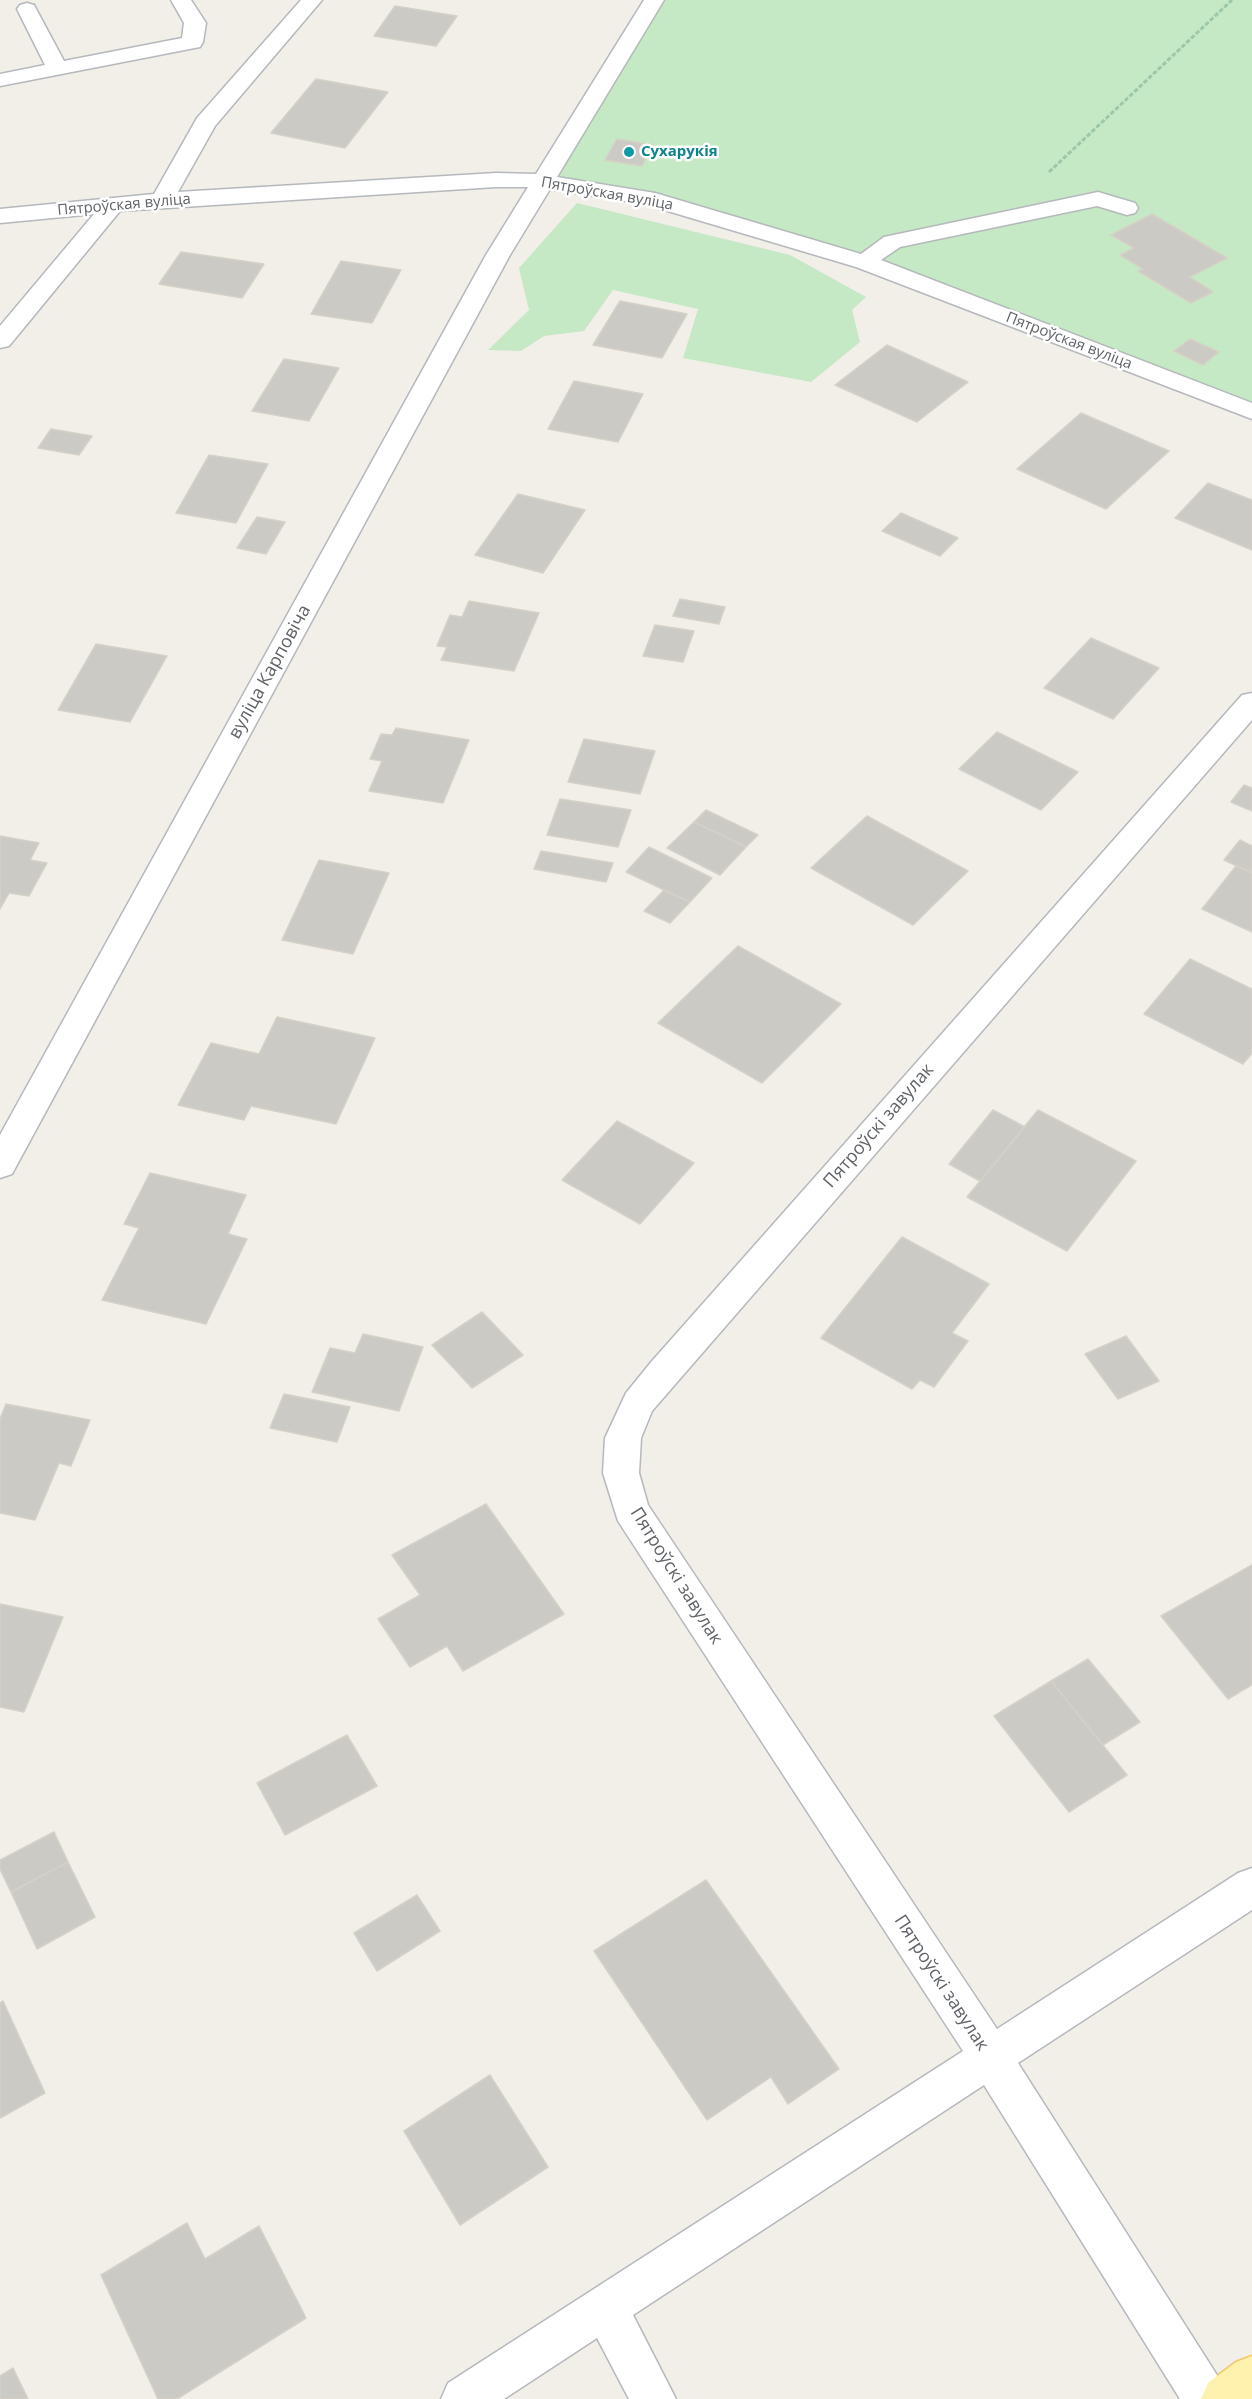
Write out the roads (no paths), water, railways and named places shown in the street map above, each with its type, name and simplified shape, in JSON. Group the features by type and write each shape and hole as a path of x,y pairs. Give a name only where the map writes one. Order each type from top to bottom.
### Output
{"main road":[{"path":"1224,2399 1252,2378"}],"street":[{"path":"0,80 192,42 195,23 181,0"},
{"path":"162,200 205,123 312,0"},
{"name":"вуліца Карповіча","path":"0,1165 498,255 654,0"},
{"path":"27,9 58,69"},
{"name":"Пятроўская вуліца","path":"0,216 162,200 496,180 542,181 647,198 864,262 1252,412"},
{"path":"864,262 892,242 998,219 1098,199 1127,208"},
{"path":"0,341 113,205"},
{"name":"Пятроўскі завулак","path":"1206,2399 990,2056 632,1510 621,1473 623,1438 638,1403 663,1371 1252,702"},
{"path":"464,2399 1252,1887"},
{"path":"605,2307 653,2399"}],"place":[{"name":"Сухарукія","path":"629,152"}]}
